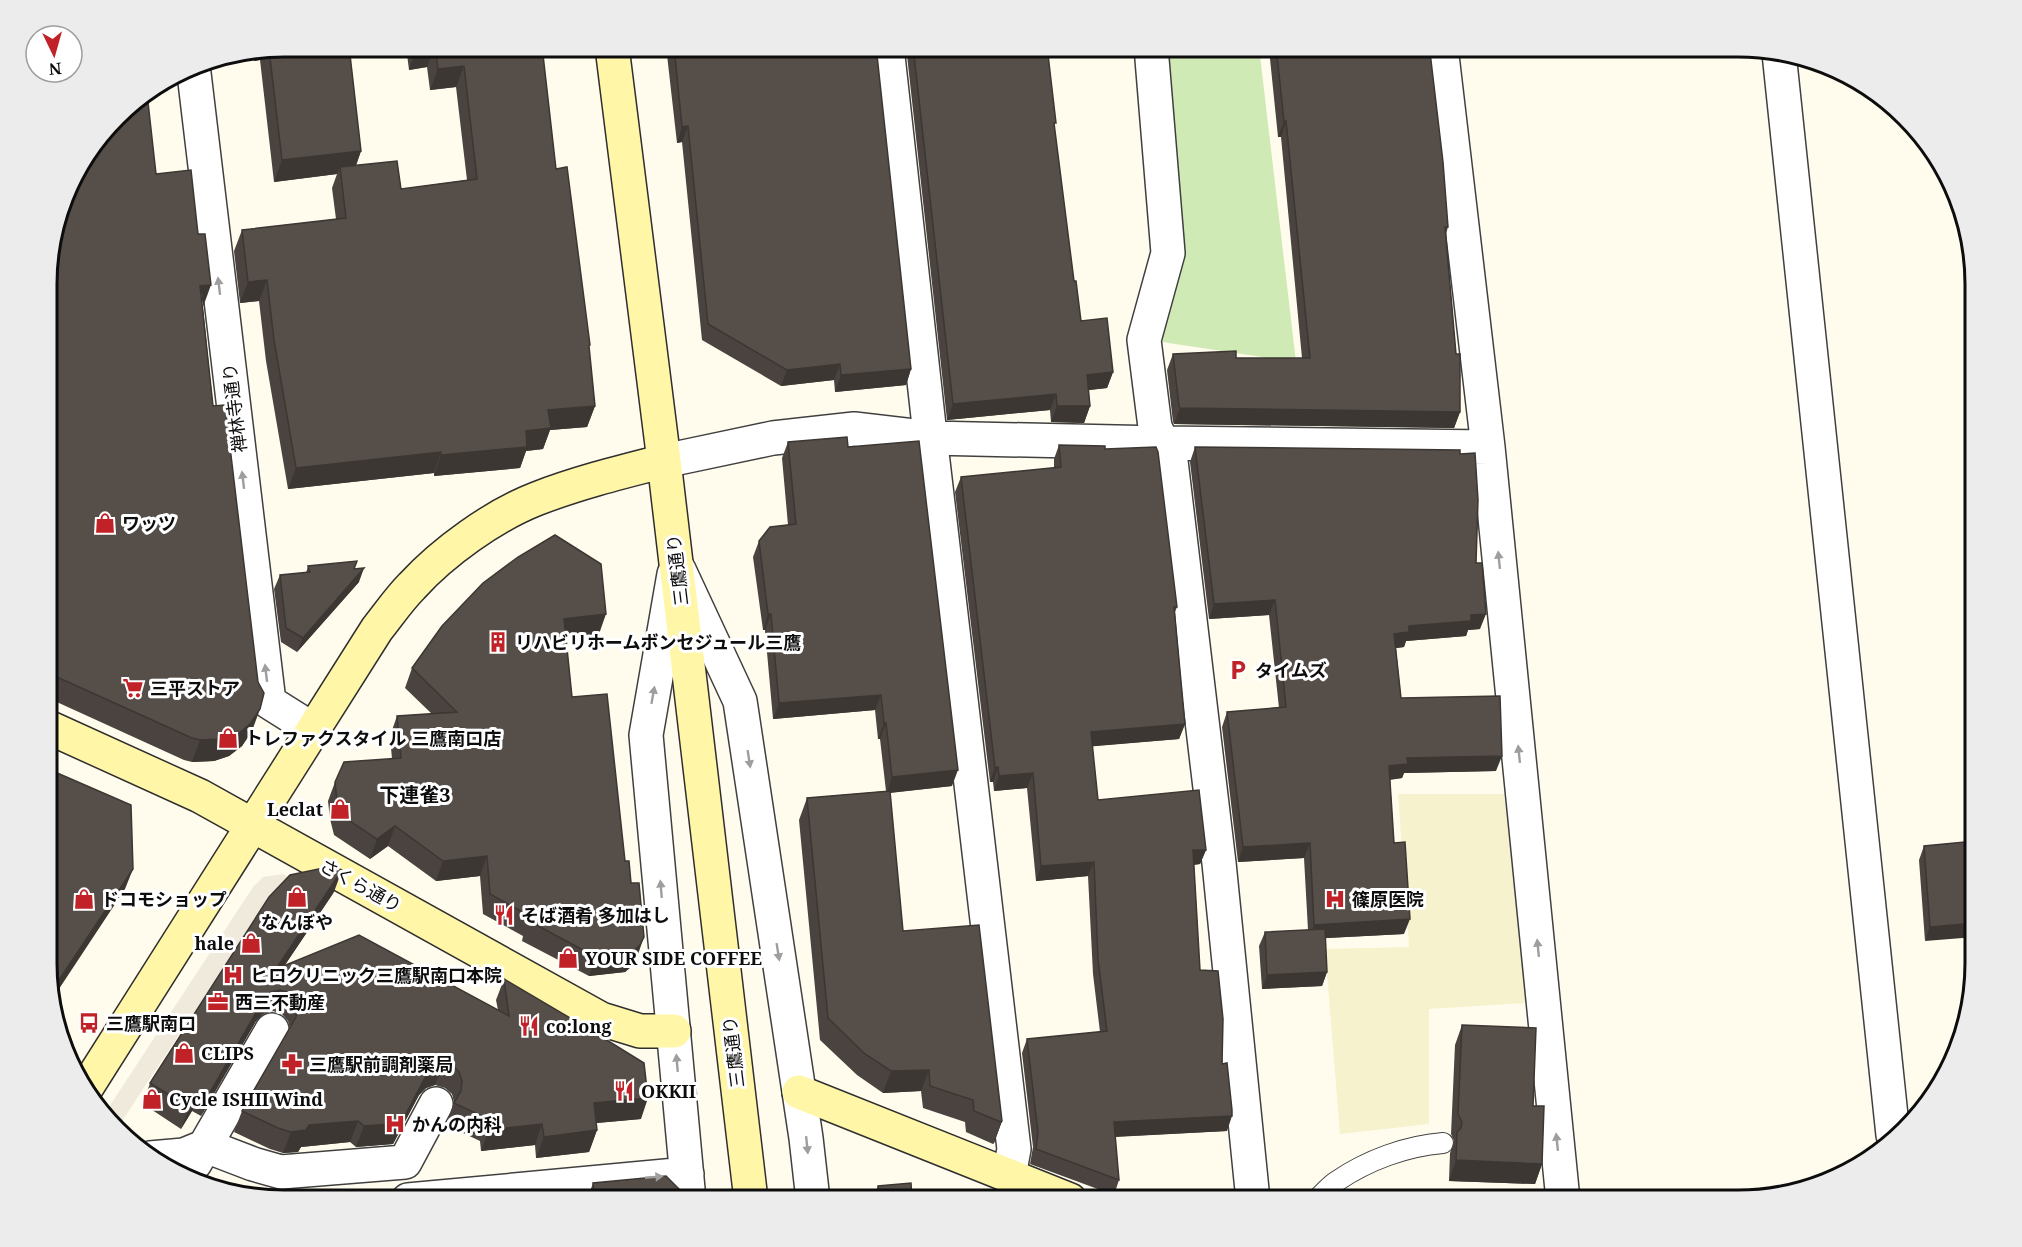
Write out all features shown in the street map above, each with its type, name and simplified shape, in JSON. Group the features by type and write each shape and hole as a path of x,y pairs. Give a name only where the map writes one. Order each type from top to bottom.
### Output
{"street":[{"name":"三鷹通り","path":"613,57 664,461 750,1190"},
{"path":"888,57 1014,1149 1009,1176"},
{"path":"1152,57 1168,253 1144,340 1155,427 1171,461 1220,863 1252,1190"},
{"path":"1442,57 1488,447 1562,1190"},
{"path":"1780,61 1892,1130"},
{"name":"禅林寺通り","path":"194,75 269,702 312,729"},
{"path":"90,1082 377,629 412,586 450,551 485,526 534,500 576,485 664,461 773,438 854,429 931,438 1488,447"},
{"path":"623,1190 688,1187 646,735 676,562"},
{"path":"676,562 740,701 807,1138 812,1190"},
{"name":"さくら通り","path":"57,731 200,796 601,1019 640,1031 674,1031"},
{"path":"186,1163 230,1102 272,1030"},
{"path":"799,1092 1045,1190"},
{"path":"186,1163 258,1155 281,1172 405,1162 436,1104"}],"lane":[{"path":"1327,1190 1336,1181 1381,1157 1443,1143"}],"shaded area":[{"path":"1398,794 1504,794 1528,1003 1429,1009 1429,1124 1340,1134 1325,949 1409,947"},
{"path":"283,874 310,890 272,894 121,1122 109,1107 253,887 263,877"}],"green space":[{"path":"1168,57 1260,57 1296,362 1162,342 1180,264"}],"building":[{"path":"270,57 350,57 361,151 282,160"},
{"path":"436,57 543,57 556,169 567,167 590,345 595,406 548,410 551,428 526,431 527,447 441,455 441,452 296,468 274,340 267,280 248,282 242,230 346,218 340,167 397,161 401,189 477,179 464,66 438,69"},
{"path":"675,57 877,57 911,369 841,375 840,364 787,370 708,324 688,126 682,127"},
{"path":"914,57 1048,57 1056,123 1054,123 1081,321 1107,318 1113,372 1087,375 1090,406 1057,406 1056,394 953,404"},
{"path":"1277,57 1431,57 1443,162 1448,227 1445,227 1456,354 1460,354 1460,412 1180,408 1173,354 1236,351 1236,358 1310,358 1286,121 1284,121"},
{"path":"148,102 156,174 191,170 198,234 205,234 211,285 200,286 213,406 225,405 258,682 264,693 260,709 250,724 237,735 222,739 192,738 57,677 57,269 61,239 74,197 87,170 113,134"},
{"path":"847,437 848,447 919,441 958,770 892,777 881,695 779,703 771,614 768,614 759,541 770,527 796,524 788,442"},
{"path":"1059,445 1105,446 1105,449 1156,447 1158,452 1177,607 1174,607 1185,724 1091,732 1098,800 1199,790 1206,850 1193,850 1200,970 1218,971 1223,1019 1222,1064 1227,1063 1232,1110 1232,1116 1114,1122 1119,1180 1036,1149 1038,1132 1027,1039 1107,1031 1098,959 1094,862 1041,866 1033,773 999,776 998,767 995,768 961,477 1061,467"},
{"path":"1195,447 1460,450 1460,454 1475,453 1478,500 1476,563 1482,563 1486,614 1471,615 1471,621 1409,626 1409,632 1394,634 1401,698 1500,696 1502,756 1407,758 1408,764 1389,766 1394,843 1405,842 1410,919 1314,925 1310,843 1243,847 1227,712 1286,707 1275,600 1214,604"},
{"path":"555,535 601,564 606,614 564,619 572,697 607,694 625,861 629,861 631,883 639,883 644,937 632,952 596,957 529,921 530,916 490,894 487,856 443,861 395,826 377,839 341,815 337,800 335,782 344,762 401,758 397,716 457,712 412,668 442,626 483,583 518,557"},
{"path":"357,561 354,569 364,568 303,638 286,628 280,575 310,572 308,566"},
{"path":"57,773 131,805 133,869 58,982"},
{"path":"890,791 903,931 979,925 1001,1122 974,1111 973,1100 930,1086 929,1070 891,1071 865,1054 828,1018 807,798"},
{"path":"1965,842 1965,924 1930,927 1924,846"},
{"path":"333,866 342,870 276,969 359,935 509,1016 504,979 582,1025 583,1030 589,1029 644,1063 648,1098 594,1103 597,1130 544,1137 542,1124 489,1130 488,1119 454,1103 461,1091 462,1081 459,1072 453,1066 443,1064 433,1067 427,1074 401,1123 364,1126 358,1121 309,1125 306,1130 291,1132 242,1111 296,1017 298,1009 296,1000 290,993 280,990 271,992 264,999 209,1094 200,1090 189,1107 150,1083 269,897 290,875"},
{"path":"1325,929 1327,972 1267,975 1265,932"},
{"path":"1462,1025 1536,1028 1533,1106 1544,1106 1542,1164 1456,1160 1457,1132 1462,1122 1458,1114"},
{"path":"666,1176 680,1190 594,1190 593,1183"},
{"path":"911,1183 911,1190 878,1190 878,1186"}],"place":[{"name":"ワッツ","path":"105,523"},
{"name":"リハビリホームボンセジュール三鷹","path":"498,642"},
{"name":"タイムズ","path":"1238,670"},
{"name":"三平ストア","path":"133,688"},
{"name":"トレファクスタイル 三鷹南口店","path":"228,738"},
{"name":"Leclat","path":"340,809"},
{"name":"なんぼや","path":"297,897"},
{"name":"ドコモショップ","path":"84,899"},
{"name":"篠原医院","path":"1335,899"},
{"name":"そば酒肴 多加はし","path":"504,915"},
{"name":"hale","path":"251,943"},
{"name":"YOUR SIDE COFFEE","path":"568,958"},
{"name":"ヒロクリニック三鷹駅南口本院","path":"233,975"},
{"name":"西三不動産","path":"218,1002"},
{"name":"三鷹駅南口","path":"89,1023"},
{"name":"co:long","path":"529,1026"},
{"name":"CLIPS","path":"184,1053"},
{"name":"三鷹駅前調剤薬局","path":"292,1064"},
{"name":"OKKII","path":"624,1091"},
{"name":"Cycle ISHII Wind","path":"152,1099"},
{"name":"かんの内科","path":"395,1124"}],"district":[{"name":"下連雀3","path":"415,794"}]}
